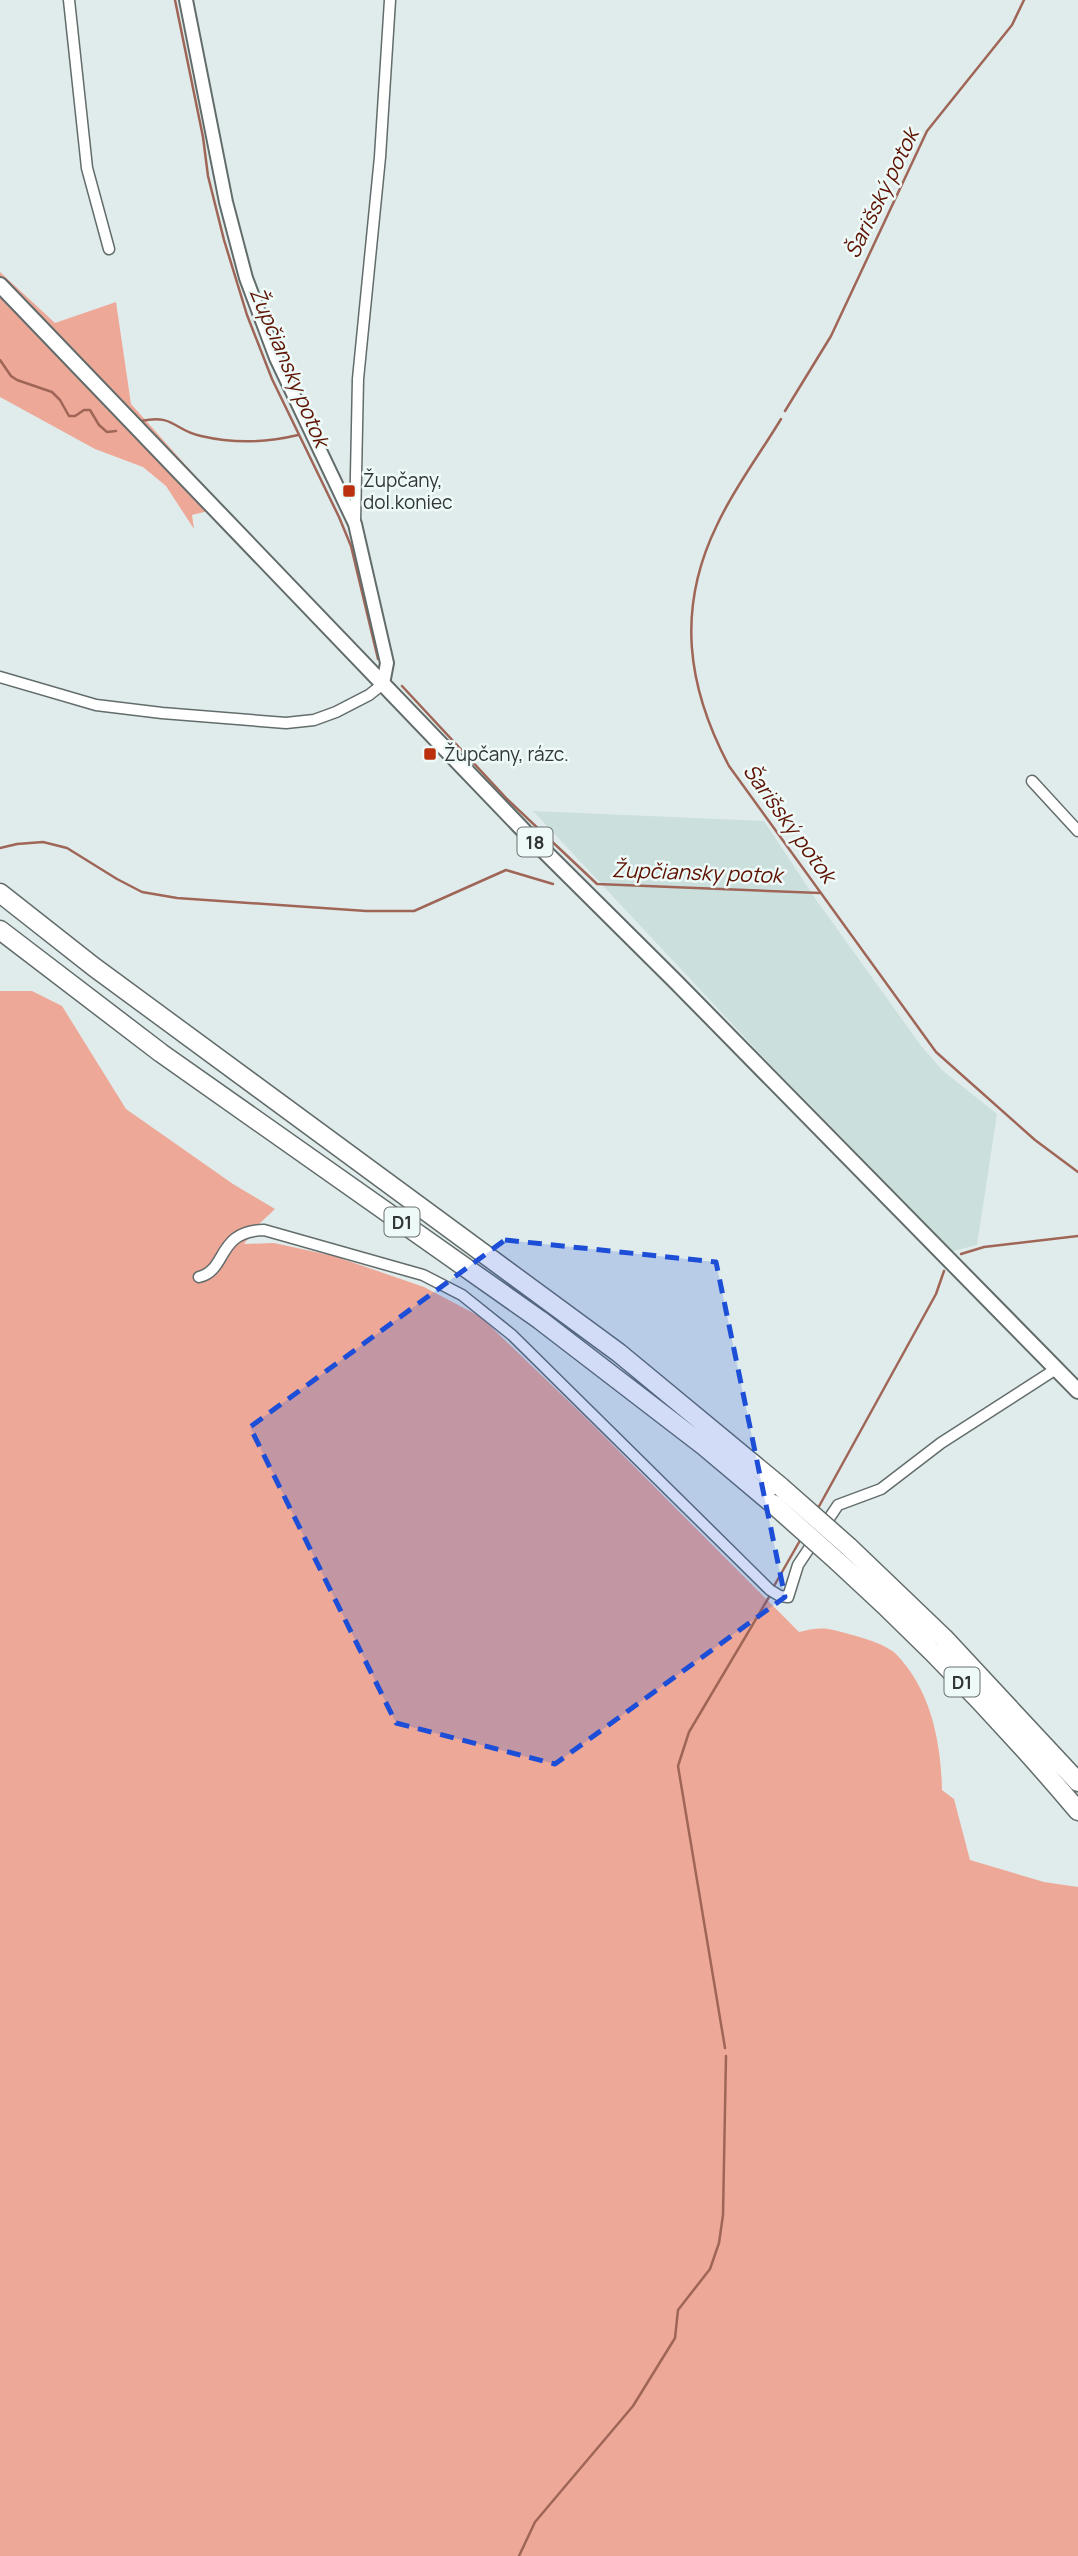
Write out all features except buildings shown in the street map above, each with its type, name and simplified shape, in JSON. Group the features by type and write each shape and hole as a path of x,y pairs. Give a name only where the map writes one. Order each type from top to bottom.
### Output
{"highway":[{"name":"D1","path":"0,893 41,927 619,1353 781,1487 900,1619 965,1684 1078,1811"},
{"name":"D1","path":"0,930 171,1060 540,1320 704,1446 773,1504 843,1554 944,1638 1078,1782"}],"main road":[{"name":"18","path":"0,285 526,833 1078,1391"}],"street":[{"path":"69,0 86,157 109,249"},
{"path":"0,677 96,705 286,723 314,720 336,712 369,695 383,684 387,663 355,524 276,358 246,278 226,202 186,0"},
{"path":"355,524 358,379 379,171 390,0"},
{"path":"1032,781 1078,831"},
{"path":"200,1277 211,1272 228,1244 236,1238 264,1230 380,1262 444,1285 485,1312 512,1335 770,1590 788,1597 798,1565 838,1506 881,1489 941,1443 1056,1369"}],"highlighted area":[{"path":"505,1240 716,1262 785,1597 555,1764 396,1723 250,1427"}],"shaded area":[{"path":"0,272 55,323 116,302 131,404 216,499 208,511 192,515 194,529 166,486 143,467 95,449 0,397"},
{"path":"533,811 764,821 817,901 922,1047 943,1071 997,1114 977,1245 953,1251 765,1059"},
{"path":"0,991 32,991 62,1006 126,1109 233,1184 275,1209 258,1225 244,1244 274,1243 334,1256 424,1287 481,1317 586,1418 799,1632 820,1628 837,1631 875,1642 896,1654 908,1668 926,1700 936,1735 942,1790 954,1799 970,1860 1044,1882 1078,1887 1078,2556 0,2556"}],"waterway":[{"name":"Župčiansky potok","path":"175,0 203,137 208,176 247,315 272,379 351,546 378,659"},
{"name":"Šarišský potok","path":"785,411 831,336 927,131 1012,25 1024,0"},
{"path":"0,360 17,380 52,392 69,416 90,410 107,432 116,431"},
{"name":"Šarišský potok","path":"781,419 724,511 704,556 696,587 692,647 696,677 715,736 729,766 936,1052 1035,1140 1078,1172"},
{"path":"141,421 168,421 201,436 226,440 262,441 298,435"},
{"name":"Župčiansky potok","path":"402,686 507,799 597,884 820,893"},
{"path":"0,848 43,842 67,848 142,892 177,898 366,911 414,911 506,870 553,884"},
{"path":"961,1254 984,1247 1078,1236"},
{"path":"817,1510 936,1294 944,1271"},
{"path":"774,1586 802,1537"},
{"path":"725,2048 678,1766 689,1732 769,1597"},
{"path":"519,2556 535,2522 633,2406 675,2338 678,2310 710,2269 719,2243 723,2215 726,2056"}],"place":[{"name":"Župčany, dol.koniec","path":"349,491"},
{"name":"Župčany, rázc.","path":"430,754"}]}
